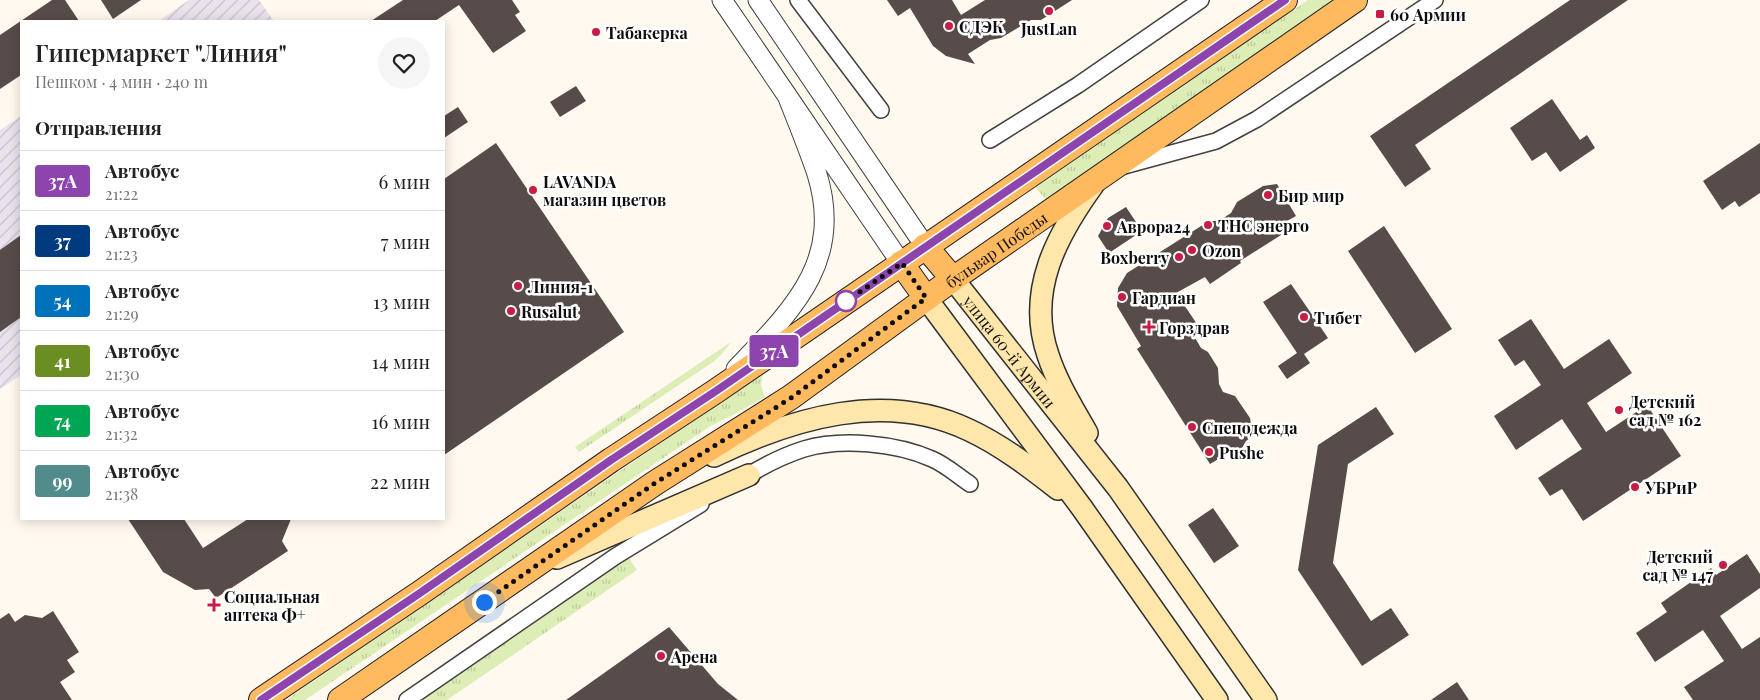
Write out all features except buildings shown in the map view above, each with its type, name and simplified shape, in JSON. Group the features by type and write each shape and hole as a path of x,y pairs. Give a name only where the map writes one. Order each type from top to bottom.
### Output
{"main road":[{"path":"261,700 420,593 611,460 716,391 1285,0"},
{"name":"бульвар Победы","path":"340,700 655,483 791,398 952,279 1355,0"},
{"path":"1104,173 1078,205 1059,240 1047,268 1042,289 1041,312 1042,333 1059,382 1118,488"},
{"name":"улица 60-й Армии","path":"925,246 1118,488 1266,700"},
{"name":"улица 60-й Армии","path":"902,263 1082,508 1217,700"},
{"path":"655,483 748,440 811,419 842,412 875,410 913,414 941,420 969,430 1030,466 1082,508"},
{"path":"529,570 749,475"}],"street":[{"name":"улица 60-й Армии","path":"722,0 902,263"},
{"name":"улица 60-й Армии","path":"758,0 925,246"},
{"path":"798,0 881,110"},
{"path":"990,140 1078,85 1200,0"},
{"path":"1104,173 1216,142 1257,118 1435,0"},
{"path":"716,391 783,320 807,286 816,266 824,216 822,194 787,95"},
{"path":"407,700 616,556 749,475 774,461 805,449 837,444 872,443 904,449 933,459 970,484"}],"shaded area":[{"path":"189,0 259,0 273,20 160,20"},
{"path":"20,117 20,376 0,389 0,130"}],"green space":[{"path":"1308,0 1340,0 1047,201 1035,187"},
{"path":"731,342 713,362 579,452 575,447"},
{"path":"763,373 761,385 765,397 709,427 305,700 286,700"},
{"path":"629,558 637,570 447,700 420,700"}],"bus line":[{"name":"37А","path":"261,700 420,593 655,430 716,391 1285,0"}],"place":[{"name":"JustLan","path":"1049,11"},
{"name":"60 Армии","path":"1380,14"},
{"name":"СДЭК","path":"949,26"},
{"name":"Табакерка","path":"596,32"},
{"name":"LAVANDA магазин цветов","path":"533,190"},
{"name":"Бир мир","path":"1268,195"},
{"name":"ТНС энерго","path":"1208,225"},
{"name":"Аврора24","path":"1107,226"},
{"name":"Ozon","path":"1192,250"},
{"name":"Boxberry","path":"1179,257"},
{"name":"Линия-1","path":"518,286"},
{"name":"Гардиан","path":"1122,297"},
{"name":"Rusalut","path":"511,311"},
{"name":"Тибет","path":"1304,317"},
{"name":"Горздрав","path":"1149,327"},
{"name":"Детский сад № 162","path":"1619,410"},
{"name":"Спецодежда","path":"1192,427"},
{"name":"Pushe","path":"1209,452"},
{"name":"УБРиР","path":"1635,487"},
{"name":"Детский сад № 147","path":"1723,565"},
{"name":"Социальная аптека Ф+","path":"214,605"},
{"name":"Арена","path":"661,656"}],"route":[{"path":"484,602 655,483 791,398 926,298 902,263 846,301"}]}
